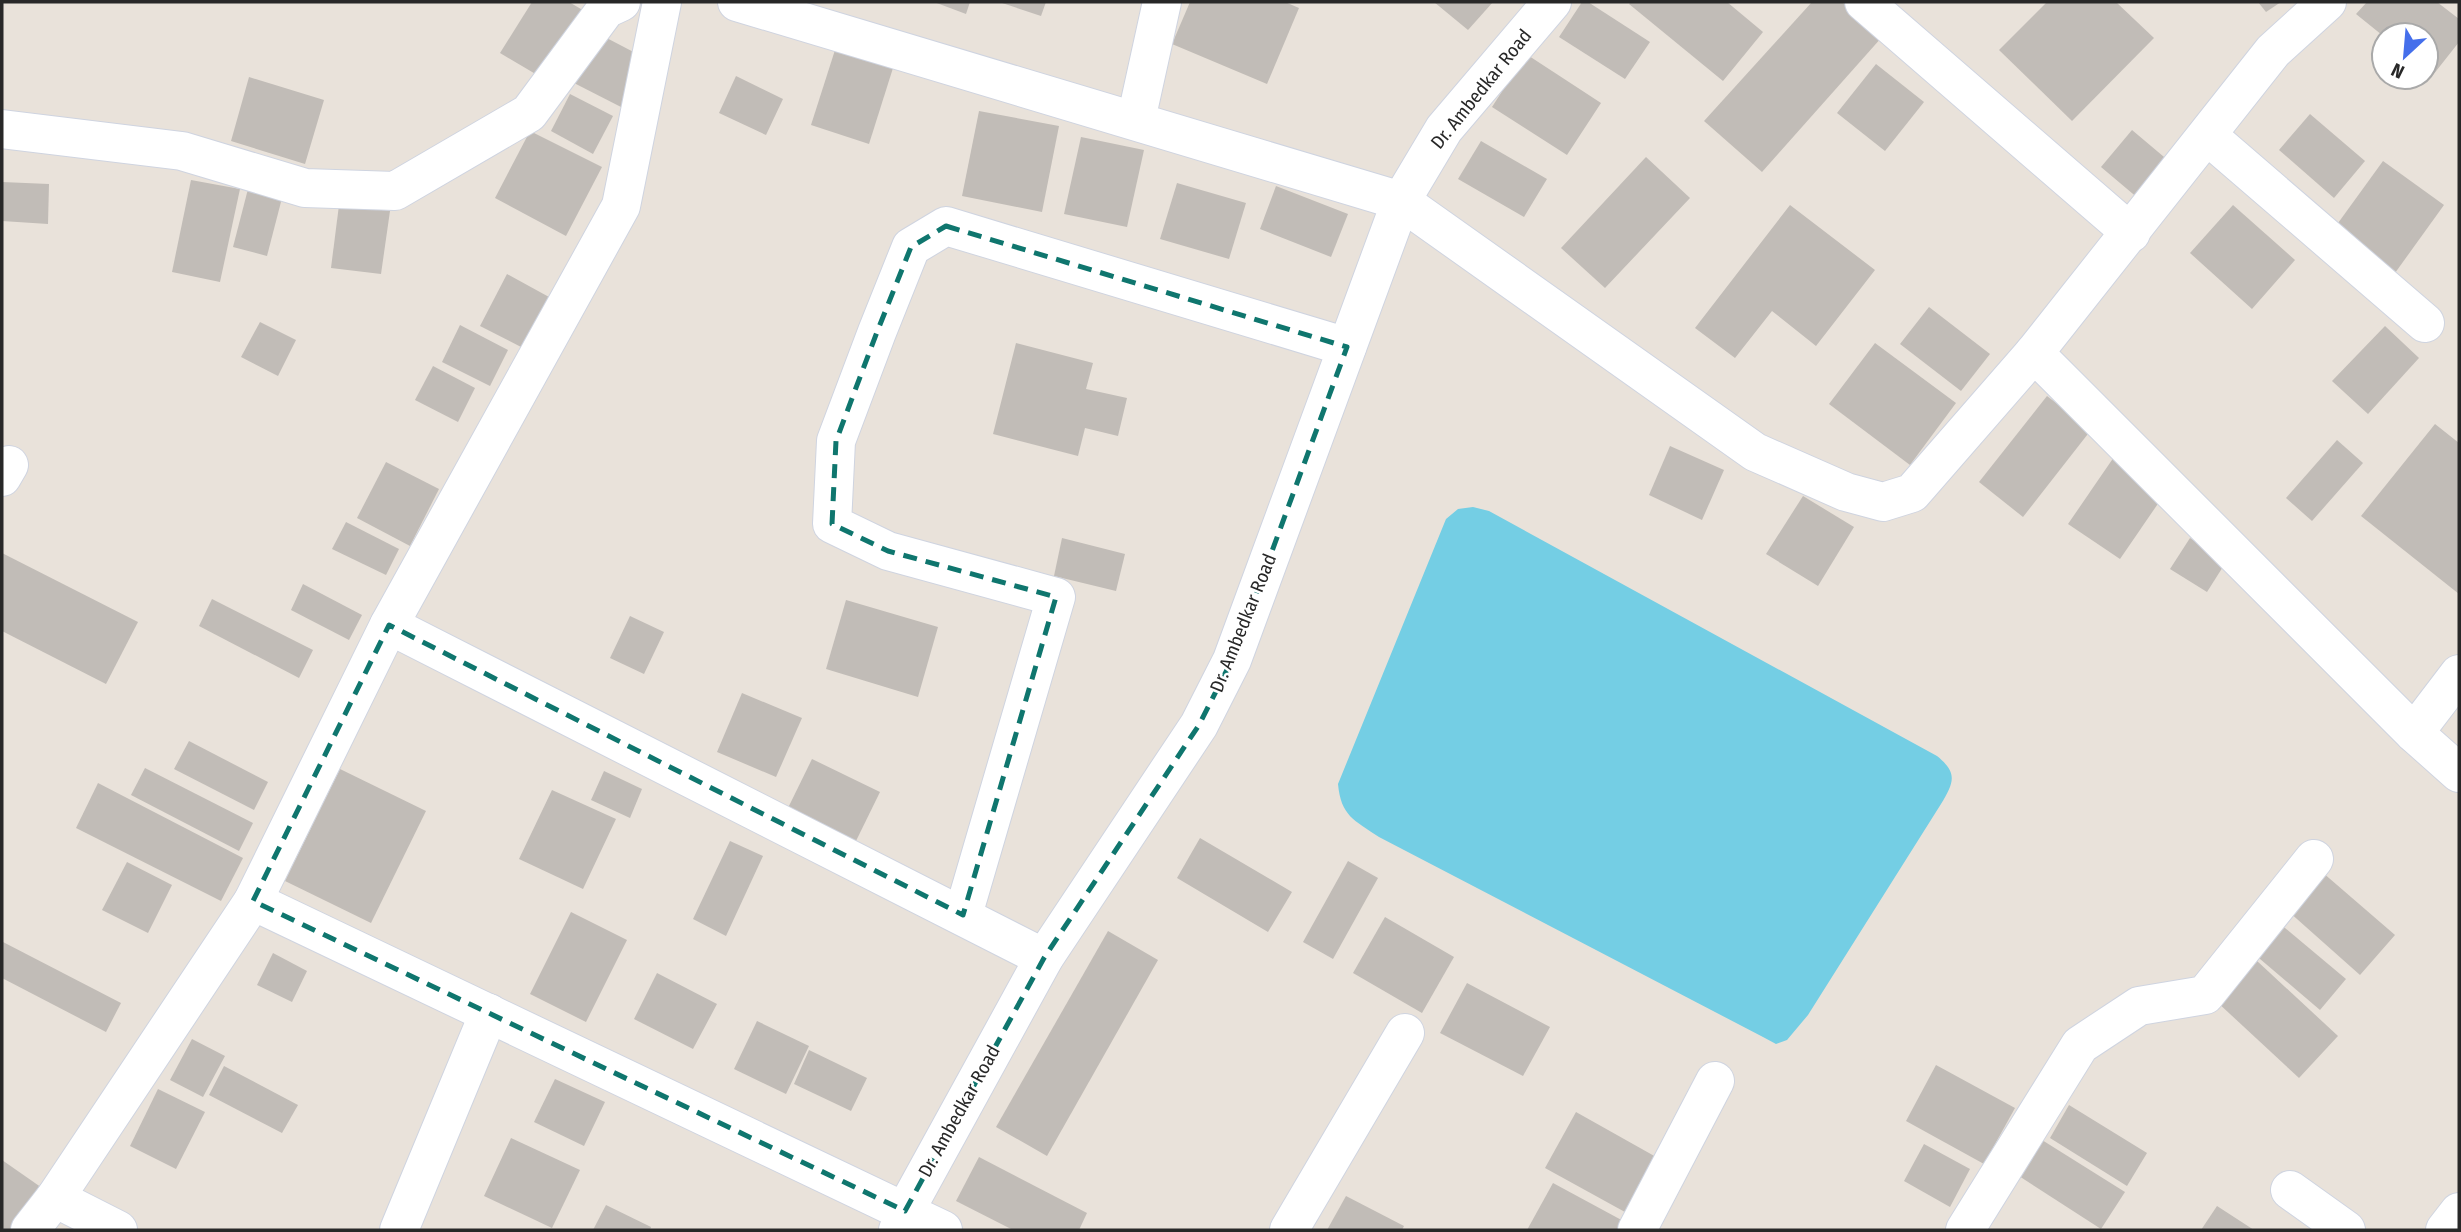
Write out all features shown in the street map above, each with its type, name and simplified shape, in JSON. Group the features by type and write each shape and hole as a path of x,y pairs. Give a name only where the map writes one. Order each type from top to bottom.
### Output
{"street":[{"path":"2,129 182,151 305,188 395,191 528,113 607,9 621,2"},
{"path":"30,1230 55,1198 253,901 389,625 621,205 662,2"},
{"path":"737,2 1401,201 1755,452 1846,492 1883,502 1912,493 2034,353 2273,51 2327,2"},
{"path":"1136,120 1162,2"},
{"name":"Dr. Ambedkar Road","path":"901,1221 1044,958 1199,725 1232,660 1401,201 1444,129 1552,2"},
{"path":"1864,2 2131,233"},
{"path":"2208,136 2425,323"},
{"path":"963,915 1056,597 888,551 832,524 836,441 911,247 946,226 1347,347"},
{"path":"2034,353 2414,733 2459,773"},
{"path":"389,625 1044,958"},
{"path":"2414,733 2459,674"},
{"path":"1965,1230 2080,1045 2139,1006 2205,995 2314,859"},
{"path":"253,901 489,1013 901,1221 943,1230"},
{"path":"400,1230 489,1013"},
{"path":"1289,1230 1405,1033"},
{"path":"1637,1230 1715,1081"},
{"path":"2290,1190 2346,1230"},
{"path":"55,1198 117,1230"},
{"path":"2445,1230 2459,1212"}],"highlighted area":[{"path":"946,226 1347,347 1232,660 1199,725 1044,958 905,1211 253,901 389,625 963,915 1056,597 888,551 832,524 836,441 877,332 911,247"}],"water":[{"path":"1473,507 1489,511 1937,756 1951,773 1951,784 1941,804 1808,1015 1787,1040 1776,1044 1379,837 1356,821 1346,810 1338,784 1446,519 1458,509"}],"building":[{"path":"532,2 569,2 586,12 544,79 500,53"},
{"path":"934,2 970,2 966,14"},
{"path":"999,2 1046,2 1041,16"},
{"path":"1190,2 1285,2 1299,8 1267,84 1172,44"},
{"path":"1434,2 1493,2 1468,30"},
{"path":"1582,2 1588,2 1650,42 1625,79 1559,37"},
{"path":"1727,2 1763,32 1723,81 1629,4"},
{"path":"1812,2 1842,2 1882,37 1762,172 1704,121"},
{"path":"2047,2 2116,2 2154,38 2072,121 1999,50"},
{"path":"2258,2 2281,2 2266,12"},
{"path":"2367,2 2437,2 2459,19 2459,42 2440,66 2440,21 2370,21 2370,25 2356,14"},
{"path":"599,34 645,58 621,107 574,83"},
{"path":"835,50 893,68 869,144 811,125"},
{"path":"1526,54 1601,103 1567,155 1492,107"},
{"path":"1876,64 1924,102 1885,151 1837,113"},
{"path":"736,76 783,99 766,135 719,113"},
{"path":"249,77 324,100 305,164 231,141"},
{"path":"570,94 613,116 593,154 551,131"},
{"path":"979,111 1059,126 1042,212 962,196"},
{"path":"2310,114 2365,161 2334,198 2279,150"},
{"path":"2132,130 2170,162 2139,199 2101,167"},
{"path":"530,131 602,167 566,236 495,198"},
{"path":"1081,137 1144,150 1127,227 1064,214"},
{"path":"1481,141 1547,179 1524,217 1458,179"},
{"path":"1646,157 1690,198 1605,288 1561,248"},
{"path":"2383,161 2444,205 2395,273 2333,230"},
{"path":"191,180 240,189 220,282 172,272"},
{"path":"2,182 49,184 48,224 2,221"},
{"path":"1177,183 1246,203 1229,259 1160,239"},
{"path":"1276,186 1348,214 1331,257 1260,229"},
{"path":"248,189 282,198 267,256 233,247"},
{"path":"339,205 390,211 381,274 331,268"},
{"path":"1790,205 1875,270 1816,346 1772,311 1735,358 1695,328"},
{"path":"2233,205 2295,260 2252,309 2190,253"},
{"path":"507,274 549,297 523,348 480,326"},
{"path":"1929,307 1990,354 1961,391 1900,344"},
{"path":"260,322 296,340 278,376 241,357"},
{"path":"460,325 508,350 490,386 442,362"},
{"path":"2385,326 2419,358 2368,414 2332,381"},
{"path":"1016,343 1093,363 1086,389 1127,398 1118,436 1085,428 1078,456 993,434"},
{"path":"1875,343 1956,403 1910,465 1829,404"},
{"path":"433,366 475,388 458,422 415,400"},
{"path":"2047,396 2091,430 2023,517 1979,482"},
{"path":"2435,424 2459,443 2459,594 2361,516"},
{"path":"2337,440 2363,463 2312,521 2286,498"},
{"path":"1670,446 1724,470 1702,520 1649,495"},
{"path":"2114,457 2166,492 2120,559 2068,524"},
{"path":"386,462 439,489 410,546 357,518"},
{"path":"1803,496 1854,527 1818,586 1766,554"},
{"path":"346,522 399,549 386,575 332,549"},
{"path":"1062,538 1125,554 1116,591 1054,576"},
{"path":"2190,538 2226,562 2207,592 2170,569"},
{"path":"2,553 138,622 106,684 2,631"},
{"path":"303,584 362,615 349,640 291,610"},
{"path":"212,599 313,650 299,678 199,626"},
{"path":"846,600 938,627 918,697 826,669"},
{"path":"630,616 664,632 644,674 610,658"},
{"path":"742,693 802,718 776,777 717,752"},
{"path":"189,741 268,782 254,810 174,769"},
{"path":"812,759 880,792 855,843 787,810"},
{"path":"145,768 253,823 239,851 131,795"},
{"path":"340,769 426,811 371,923 285,881"},
{"path":"604,771 642,789 630,818 591,800"},
{"path":"98,783 243,858 221,901 76,828"},
{"path":"552,790 616,819 583,889 519,859"},
{"path":"1200,838 1292,892 1268,932 1177,878"},
{"path":"730,841 763,856 726,936 693,919"},
{"path":"1348,861 1378,878 1333,959 1303,942"},
{"path":"127,862 172,885 148,933 102,910"},
{"path":"2322,872 2395,935 2360,975 2288,911"},
{"path":"571,912 627,940 586,1022 530,994"},
{"path":"1385,917 1454,957 1422,1013 1353,973"},
{"path":"2279,923 2346,979 2320,1010 2253,953"},
{"path":"1108,931 1158,960 1047,1156 996,1127"},
{"path":"3,942 121,1003 106,1032 2,978"},
{"path":"273,953 307,971 292,1002 257,985"},
{"path":"2256,960 2338,1036 2299,1078 2216,1001"},
{"path":"657,973 717,1004 693,1049 634,1019"},
{"path":"1467,983 1550,1027 1523,1076 1440,1033"},
{"path":"757,1021 809,1046 786,1094 734,1069"},
{"path":"192,1039 225,1056 203,1097 170,1080"},
{"path":"809,1050 867,1078 851,1111 794,1084"},
{"path":"1936,1065 2015,1108 1984,1164 1906,1121"},
{"path":"224,1066 298,1105 282,1133 209,1095"},
{"path":"555,1079 605,1102 584,1146 534,1122"},
{"path":"158,1089 205,1112 176,1169 130,1146"},
{"path":"2069,1105 2147,1153 2127,1186 2050,1138"},
{"path":"1576,1112 1665,1162 1634,1217 1545,1168"},
{"path":"511,1138 580,1170 552,1228 484,1196"},
{"path":"2042,1140 2125,1192 2101,1229 2019,1176"},
{"path":"1924,1144 1970,1169 1950,1207 1904,1181"},
{"path":"979,1157 1087,1213 1079,1230 1013,1230 956,1201"},
{"path":"2,1160 45,1190 17,1230 2,1230"},
{"path":"1553,1183 1627,1223 1623,1230 1527,1230"},
{"path":"1346,1196 1404,1226 1402,1230 1327,1230"},
{"path":"606,1205 651,1227 650,1230 593,1230"},
{"path":"2217,1206 2254,1230 2201,1230"}]}
